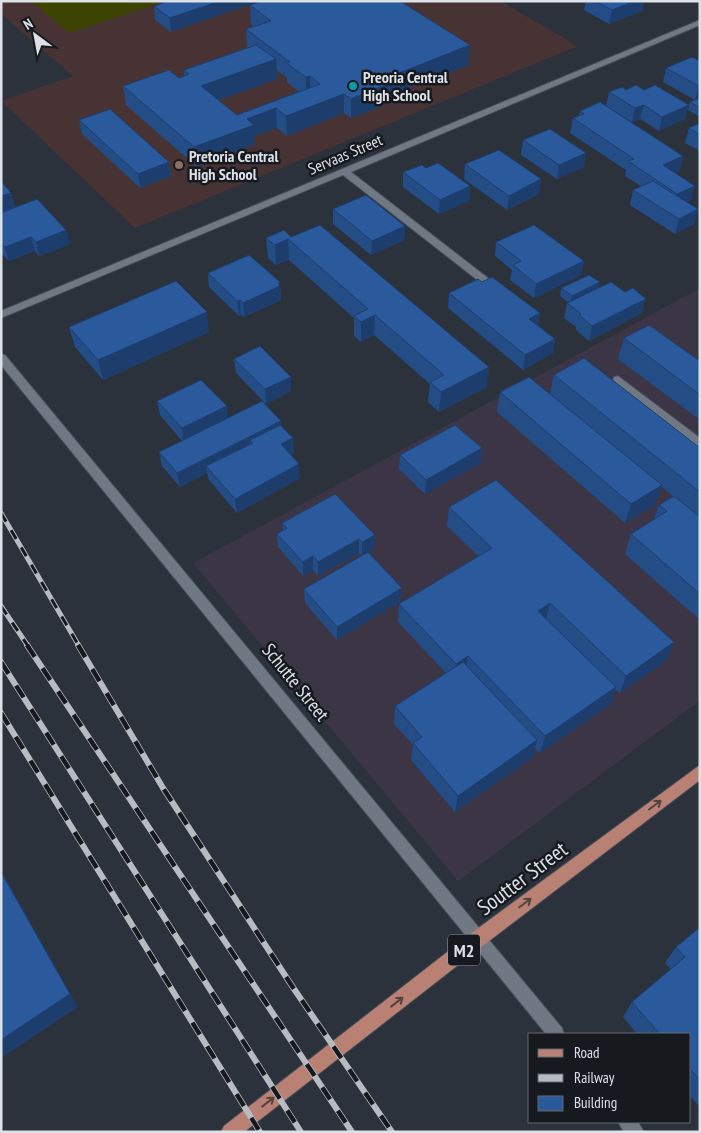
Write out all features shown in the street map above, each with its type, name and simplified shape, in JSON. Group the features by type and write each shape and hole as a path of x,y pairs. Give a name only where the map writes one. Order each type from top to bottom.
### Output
{"main road":[{"name":"Soutter Street","path":"230,1132 479,938 700,771"}],"street":[{"name":"Servaas Street","path":"1,315 700,22"},
{"path":"344,171 508,298"},
{"name":"Schutte Street","path":"1,358 555,1033"},
{"path":"618,380 700,444"}],"shaded area":[{"name":"Pretoria Central High School","path":"1,1 500,1 578,46 135,228 1,101 73,76 1,14"},
{"path":"700,288 700,701 458,881 193,563"}],"green space":[{"path":"31,1 162,1 163,2 69,33"}],"building":[{"path":"169,1 220,1 170,18 154,6"},
{"name":"Preoria Central High School","path":"262,1 400,1 470,45 379,81 385,85 351,99 344,94 286,116 276,108 247,119 254,125 194,147 123,86 169,70 179,78 189,74 184,70 256,45 276,59 201,86 237,115 320,84 310,76 306,77 286,63 290,62 246,29 271,21 250,5"},
{"path":"595,1 635,1 612,10"},
{"path":"692,57 700,61 700,86 666,68"},
{"path":"636,85 644,90 655,85 689,105 662,117 644,105 635,108 609,92 622,87 626,90"},
{"path":"700,98 700,108 690,102"},
{"path":"600,102 683,156 663,165 695,186 677,194 628,161 634,159 573,118 584,114 580,111"},
{"path":"110,109 169,162 138,174 79,120"},
{"path":"700,123 700,135 689,128"},
{"path":"550,129 586,153 559,165 523,140"},
{"path":"499,150 541,179 509,196 465,164"},
{"path":"438,163 470,186 440,200 403,172 422,165 426,168"},
{"path":"1,181 11,193 1,196"},
{"path":"653,181 698,209 679,219 633,190"},
{"path":"366,195 405,226 372,241 333,209"},
{"path":"37,199 66,230 36,242 31,237 5,247 1,243 1,213"},
{"path":"320,225 489,367 441,392 430,382 444,375 375,315 361,322 354,316 368,309 288,239 275,245 266,238 284,230 291,237"},
{"path":"534,225 584,261 536,284 513,265 521,261 496,242"},
{"path":"249,255 280,282 278,283 280,286 243,303 240,300 237,301 208,273"},
{"path":"589,275 600,282 572,296 561,288"},
{"path":"492,277 540,313 529,319 555,339 525,355 449,293 478,279 482,282"},
{"path":"176,281 207,312 98,360 69,327"},
{"path":"611,282 625,292 633,288 646,299 592,326 567,303"},
{"path":"649,325 700,361 700,395 624,338"},
{"path":"260,346 291,377 265,389 234,359"},
{"path":"584,358 700,448 700,492 554,375"},
{"path":"529,377 662,485 631,504 500,392"},
{"path":"201,380 227,406 182,428 157,401"},
{"path":"262,401 281,421 177,473 159,452"},
{"path":"280,425 293,438 281,444 299,464 235,499 206,466 253,443 250,440"},
{"path":"455,425 482,448 426,480 400,455"},
{"path":"496,480 674,642 626,676 550,603 538,611 616,687 545,736 468,656 456,664 399,604 492,548 449,507"},
{"path":"335,494 375,535 362,542 359,539 318,562 313,556 303,562 277,534 287,528 282,523"},
{"path":"674,496 700,517 700,594 631,534 667,511 659,505"},
{"path":"368,552 402,588 337,627 304,589"},
{"path":"463,662 537,740 458,796 413,743 422,737 395,706"},
{"path":"1,872 70,994 1,1040"},
{"path":"700,927 700,1080 691,1070 691,1033 659,1033 632,1002 685,957 676,947"}],"railway":[{"path":"1,513 79,646"},
{"path":"1,606 28,646"},
{"path":"27,645 352,1132"},
{"path":"78,645 163,788 292,986 392,1132"},
{"path":"1,662 301,1132"},
{"path":"1,713 260,1132"}],"place":[{"name":"Preoria Central High School","path":"353,86"},
{"name":"Pretoria Central High School","path":"179,165"}]}
